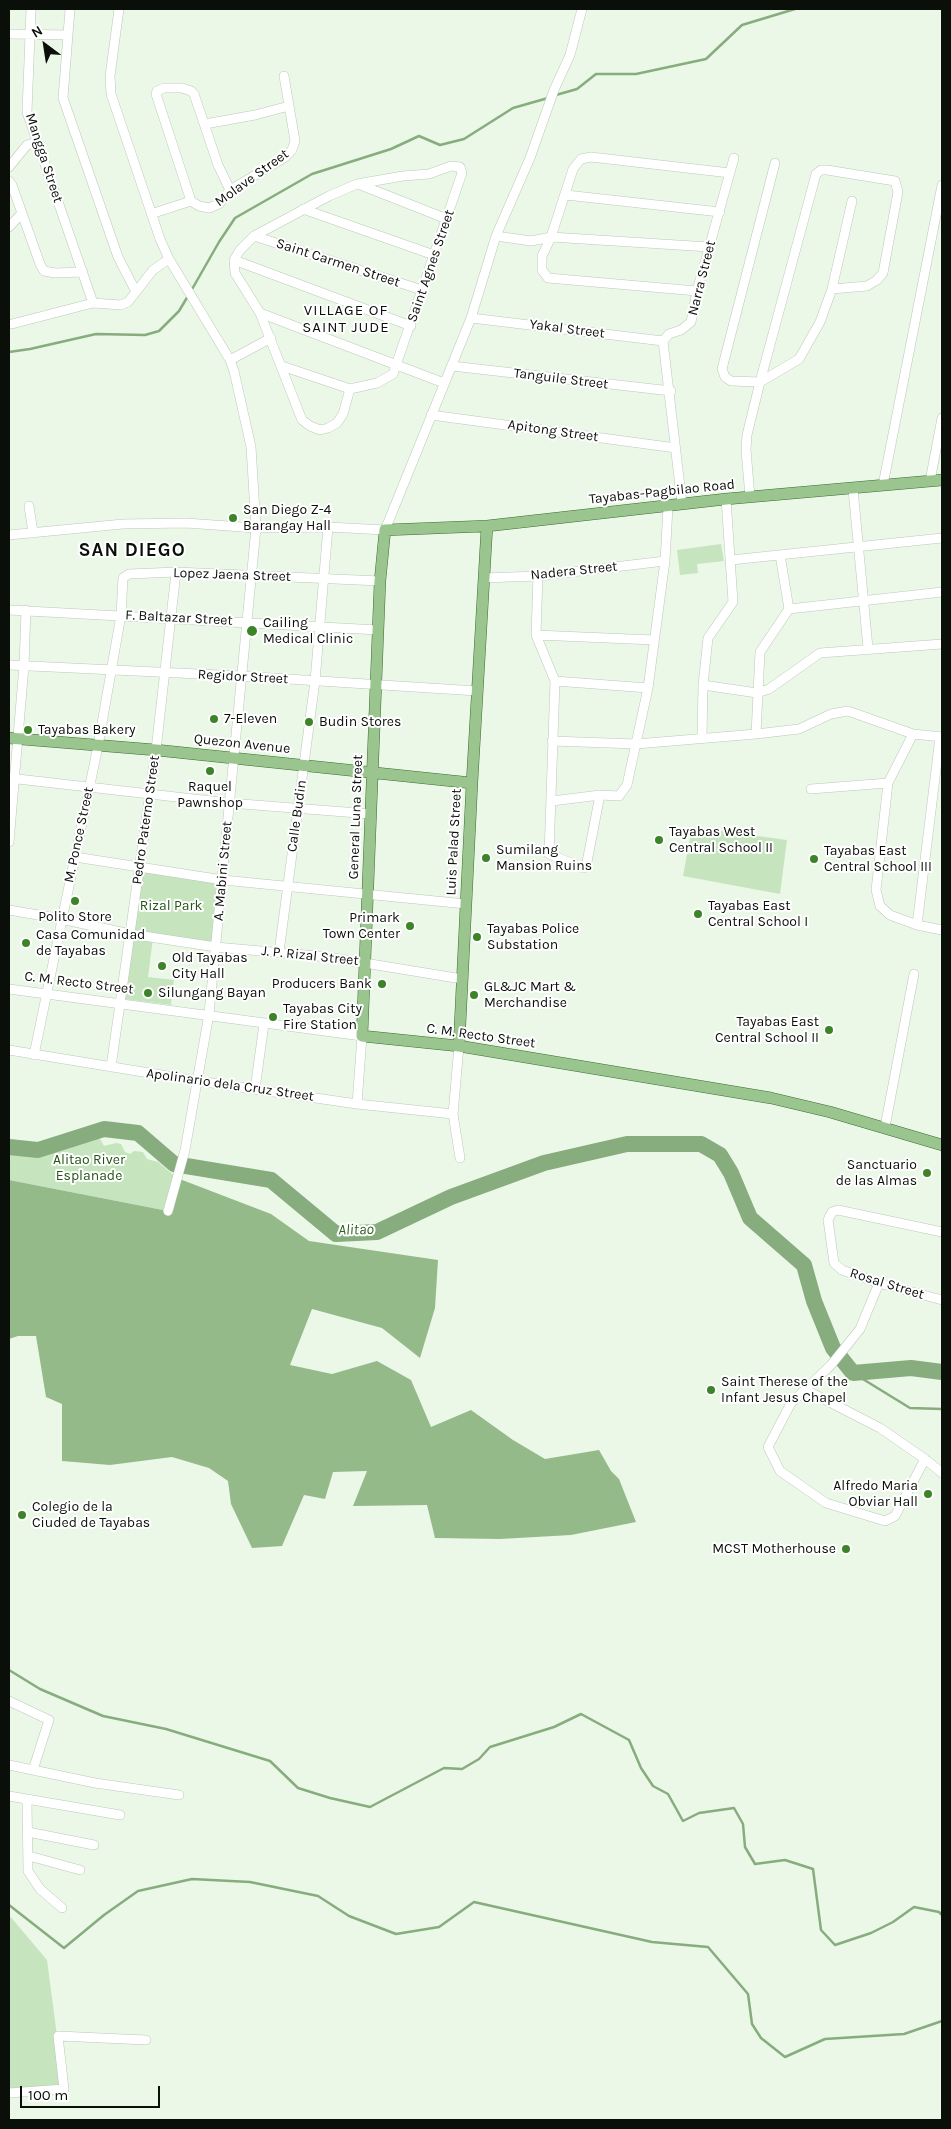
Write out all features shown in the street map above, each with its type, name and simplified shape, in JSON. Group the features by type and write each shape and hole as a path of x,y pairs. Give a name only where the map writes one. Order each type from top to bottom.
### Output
{"main road":[{"name":"Tayabas-Pagbilao Road","path":"385,530 487,526 726,499 942,480"},
{"name":"Luis Palad Street","path":"459,1046 487,526"},
{"name":"General Luna Street","path":"362,1036 380,582 385,530"},
{"name":"Quezon Avenue","path":"13,738 156,750 472,783"},
{"name":"C. M. Recto Street","path":"362,1036 459,1046 771,1098 884,1127 942,1145"}],"street":[{"name":"Mangga Street","path":"32,9 27,112 93,303"},
{"path":"70,9 63,98 118,257 135,290"},
{"name":"A. Mabini Street","path":"120,9 110,76 111,94 150,214 169,259 230,360 251,447 256,528 248,622 232,758 223,880 208,1014 198,1081 184,1150 168,1211"},
{"path":"9,536 123,524 186,523 256,528 328,527 385,530 471,318 496,236 530,158 554,90 570,55 582,9"},
{"path":"9,34 68,35"},
{"name":"Molave Street","path":"191,201 199,206 209,208 219,204 230,190 284,158 292,150 295,141 284,76"},
{"path":"150,214 191,201 156,94 157,91 164,88 191,91 196,98 218,165 230,190"},
{"path":"205,124 255,115 289,106"},
{"path":"9,167 27,145 37,142"},
{"path":"698,291 548,278 542,270 542,256 551,236 574,169 581,159 591,157 730,173"},
{"name":"Narra Street","path":"663,341 669,334 680,330 691,322 709,247 734,158"},
{"path":"775,163 722,369 725,377 731,381 760,382 799,359 820,322 832,289 852,201"},
{"name":"Saint Agnes Street","path":"357,184 403,176 429,174 451,166 460,166 462,174 397,365"},
{"path":"750,497 746,450 760,382 816,174 821,170 827,170 895,180 898,192 883,273 878,280 866,286 832,289"},
{"path":"9,181 44,271 55,273 82,272"},
{"path":"350,389 343,414 337,423 320,430 302,420 272,338 260,313 235,273 234,260 240,250 254,236 303,208 357,184 447,219"},
{"path":"883,485 942,185"},
{"path":"566,195 720,212"},
{"path":"303,208 434,256"},
{"path":"9,227 22,214"},
{"name":"Saint Carmen Street","path":"254,236 422,290"},
{"path":"496,236 531,241 551,236 709,247"},
{"path":"12,324 93,303 121,305 128,302 135,290 153,270 169,259"},
{"path":"234,260 411,326"},
{"path":"260,313 444,383"},
{"name":"Yakal Street","path":"471,318 663,341"},
{"path":"230,360 272,338"},
{"path":"663,341 682,504"},
{"path":"282,366 350,389 386,380 393,374 397,365"},
{"name":"Tanguile Street","path":"452,366 670,391"},
{"name":"Apitong Street","path":"431,415 676,448"},
{"path":"930,481 942,418"},
{"path":"853,489 868,648"},
{"path":"702,737 703,685 708,638 733,602 726,499"},
{"path":"29,506 33,532"},
{"path":"552,801 618,796 628,785 648,688 665,561 668,507"},
{"name":"Calle Budin","path":"279,952 316,681 328,527"},
{"path":"731,560 942,538"},
{"path":"756,734 760,652 789,609 780,555"},
{"name":"Nadera Street","path":"484,578 538,576 665,561"},
{"name":"Lopez Jaena Street","path":"121,615 123,578 126,575 176,572 380,582"},
{"name":"Pedro Paterno Street","path":"111,1067 156,750 176,572"},
{"path":"538,576 536,635 555,681 549,854 583,868 588,864 600,796"},
{"path":"789,609 942,592"},
{"name":"F. Baltazar Street","path":"9,610 321,625 378,630"},
{"path":"9,842 13,738 24,666 26,610"},
{"name":"M. Ponce Street","path":"34,1055 45,994 98,746 121,615"},
{"path":"536,635 654,640"},
{"path":"703,685 757,693 769,689 820,653 942,644"},
{"name":"Regidor Street","path":"9,665 241,676 477,691"},
{"path":"555,681 648,688"},
{"path":"552,741 636,744 756,734 799,729 831,714 848,711 913,734 941,737 917,925"},
{"path":"913,734 888,783 876,890 880,906 890,915 917,925 942,930"},
{"path":"12,778 229,803 371,814"},
{"path":"811,788 888,783"},
{"path":"75,857 223,880 466,904"},
{"name":"J. P. Rizal Street","path":"9,910 130,934 216,947 279,952 462,978"},
{"path":"884,1127 914,974"},
{"name":"C. M. Recto Street","path":"9,989 362,1036"},
{"path":"255,1089 264,1024"},
{"name":"General Luna Street","path":"357,1104 362,1036"},
{"name":"Luis Palad Street","path":"459,1046 453,1114 460,1158"},
{"name":"Apolinario dela Cruz Street","path":"9,1050 198,1081 357,1104 453,1114"},
{"name":"Rosal Street","path":"942,1232 838,1210 832,1212 828,1220 834,1264 842,1270 879,1283 942,1300"},
{"path":"879,1283 860,1329 831,1365 792,1403 768,1446 780,1471 826,1503 885,1522 895,1516 925,1459"},
{"path":"806,1390 880,1428 942,1472"},
{"path":"9,1701 49,1720 33,1770"},
{"path":"9,1765 95,1783 179,1795"},
{"path":"9,1796 27,1801 120,1815"},
{"path":"27,1801 28,1871 40,1889 62,1908"},
{"path":"28,1832 94,1844"},
{"path":"29,1856 80,1870"},
{"path":"9,2093 64,2089 58,2036 146,2040"}],"green space":[{"path":"721,544 724,561 697,564 698,573 680,575 677,550"},
{"path":"692,827 787,840 780,894 683,876"},
{"name":"Rizal Park","path":"140,867 223,880 216,947 153,938 148,977 174,980 171,1005 124,999"},
{"name":"Alitao River Esplanade","path":"95,1137 100,1139 104,1146 116,1143 121,1144 125,1152 130,1154 134,1151 143,1152 147,1159 158,1162 177,1178 168,1211 9,1180 9,1147 38,1150 71,1139 87,1141"},
{"path":"177,1178 271,1214 309,1241 438,1260 435,1308 420,1358 382,1328 312,1309 290,1365 332,1374 377,1361 411,1380 431,1427 471,1410 513,1440 545,1459 599,1450 611,1471 619,1479 636,1522 571,1535 500,1539 435,1538 427,1505 353,1506 367,1471 333,1472 325,1499 304,1495 282,1546 252,1548 231,1504 228,1481 209,1468 172,1457 110,1465 62,1461 62,1404 46,1397 36,1336 18,1336 9,1339 9,1180 168,1211"},
{"path":"9,1915 47,1960 64,2089 9,2095"}],"waterway":[{"path":"556,95 577,89 596,74 636,74 706,59 742,25 795,9"},
{"path":"191,291 235,218 312,174 391,149 419,136 440,145 464,139 513,108 548,98"},
{"path":"9,352 96,334 145,335 159,331 179,311 188,296"},
{"name":"Alitao","path":"9,1147 38,1150 104,1129 138,1133 174,1164 271,1180 336,1234 377,1232 451,1197 544,1163 627,1144 701,1144 720,1155 731,1173 750,1218 804,1265 814,1301 833,1348 853,1373 911,1368 942,1372"},
{"path":"853,1373 910,1408 942,1409"},
{"path":"9,1670 40,1689 103,1716 166,1729 270,1761 298,1788 330,1798 370,1807 444,1768 462,1769 479,1759 490,1747 554,1727 581,1714 629,1740 641,1768 653,1786 668,1794 683,1821 699,1813 734,1808 743,1824 745,1847 755,1864 785,1860 813,1869 821,1930 835,1945 871,1933 893,1922 914,1907 939,1912 942,1915"},
{"path":"9,1905 64,1948 104,1915 138,1891 192,1879 250,1882 318,1896 349,1916 396,1934 439,1927 474,1902 652,1942 708,1947 748,1994 752,2024 761,2038 785,2057 825,2039 904,2034 942,2021"}],"place":[{"name":"San Diego Z-4 Barangay Hall","path":"233,518"},
{"name":"Cailing Medical Clinic","path":"252,631"},
{"name":"7-Eleven","path":"214,719"},
{"name":"Budin Stores","path":"309,722"},
{"name":"Tayabas Bakery","path":"28,730"},
{"name":"Raquel Pawnshop","path":"210,771"},
{"name":"Tayabas West Central School II","path":"659,840"},
{"name":"Sumilang Mansion Ruins","path":"486,858"},
{"name":"Tayabas East Central School III","path":"814,859"},
{"name":"Polito Store","path":"75,901"},
{"name":"Tayabas East Central School I","path":"698,914"},
{"name":"Primark Town Center","path":"410,926"},
{"name":"Tayabas Police Substation","path":"477,937"},
{"name":"Casa Comunidad de Tayabas","path":"26,943"},
{"name":"Old Tayabas City Hall","path":"162,966"},
{"name":"Producers Bank","path":"382,984"},
{"name":"Silungang Bayan","path":"148,993"},
{"name":"GL&JC Mart & Merchandise","path":"474,995"},
{"name":"Tayabas City Fire Station","path":"273,1017"},
{"name":"Tayabas East Central School II","path":"829,1030"},
{"name":"Sanctuario de las Almas","path":"927,1173"},
{"name":"Saint Therese of the Infant Jesus Chapel","path":"711,1390"},
{"name":"Alfredo Maria Obviar Hall","path":"928,1494"},
{"name":"Colegio de la Ciuded de Tayabas","path":"22,1515"},
{"name":"MCST Motherhouse","path":"846,1549"}],"district":[{"name":"VILLAGE OF SAINT JUDE","path":"346,320"},
{"name":"SAN DIEGO","path":"132,551"}]}
